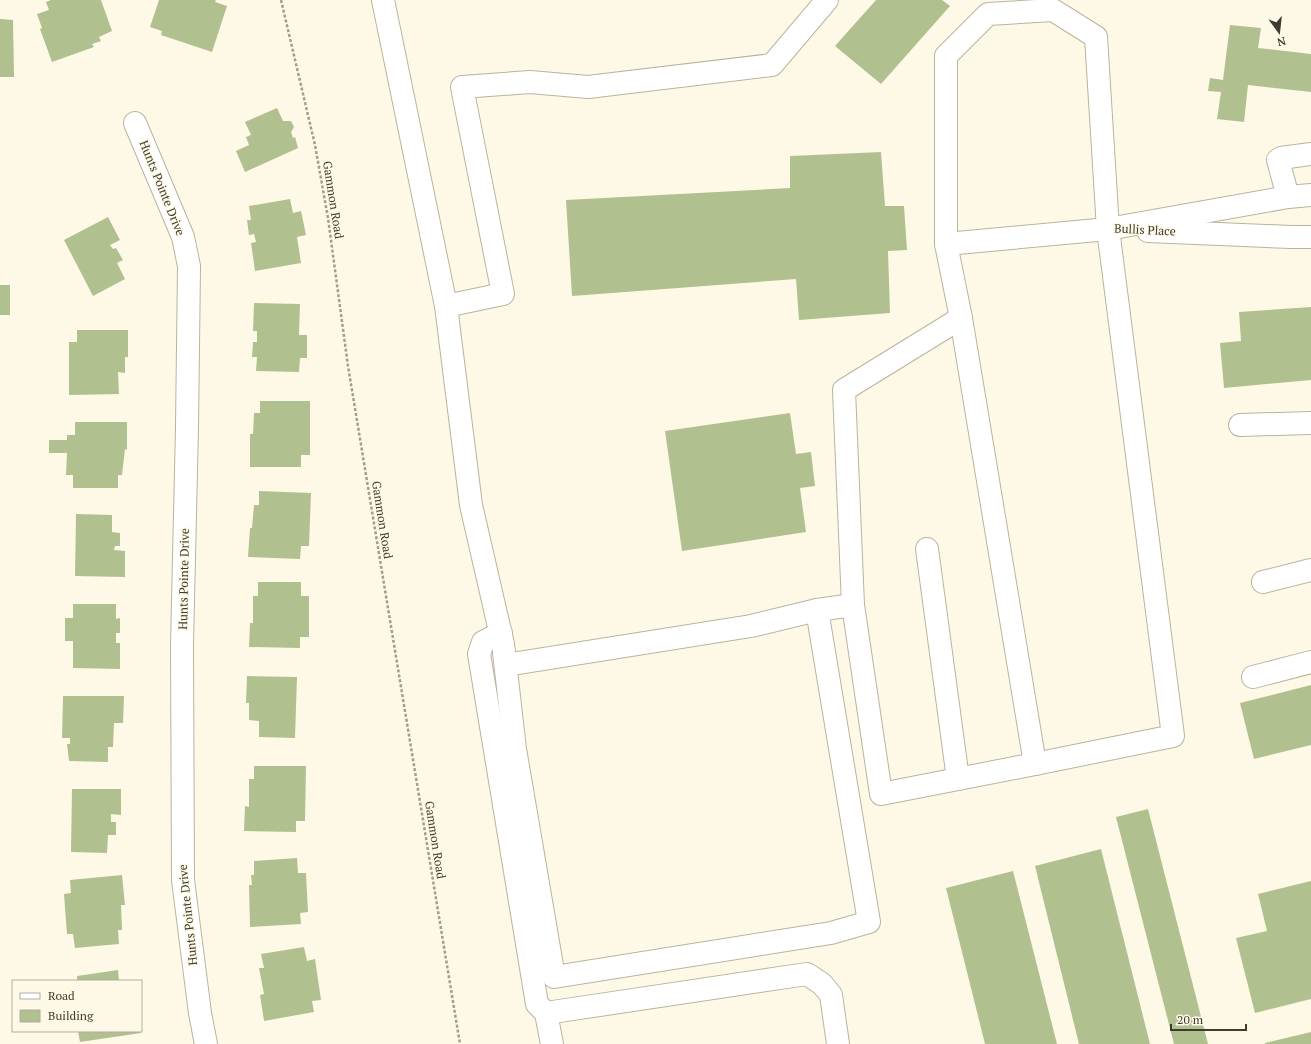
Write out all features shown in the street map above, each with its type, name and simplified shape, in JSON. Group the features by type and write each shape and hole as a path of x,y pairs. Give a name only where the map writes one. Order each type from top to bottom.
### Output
{"street":[{"path":"383,0 446,306 471,505 501,633 516,749 554,977 831,933 869,922 817,610"},
{"path":"446,306 503,294 462,87 530,82 588,87 772,65 827,0"},
{"path":"961,318 844,390 853,606 881,794 1035,764 1172,736 1108,229 1096,37 1052,10 988,14 946,56 946,244 961,318 1035,764"},
{"name":"Hunts Pointe Drive","path":"135,123 183,237 189,266 188,427 182,645 182,880 197,997 206,1044"},
{"path":"1288,198 1278,160 1281,158 1311,154"},
{"name":"Bullis Place","path":"1108,229 1311,195"},
{"path":"946,244 1108,229"},
{"name":"Bullis Place","path":"1108,229 1311,237"},
{"path":"1240,425 1311,423"},
{"path":"927,549 958,779"},
{"path":"1263,582 1311,570"},
{"path":"506,665 751,626 817,610 853,606"},
{"path":"501,633 483,642 479,654 537,1004 546,1013 552,1044"},
{"path":"1253,677 1311,662"},
{"path":"546,1013 807,974 822,984 831,995 838,1044"}],"path":[{"name":"Gammon Road","path":"281,0 315,145 328,218 348,366 460,1044"}],"building":[{"path":"51,0 101,0 112,31 99,37 101,41 92,44 94,47 52,62 40,29 42,28 37,14 49,10 46,2"},
{"path":"159,0 216,0 215,2 227,6 212,52 161,35 162,31 150,27"},
{"path":"876,0 942,0 950,6 881,84 835,46"},
{"path":"0,19 13,20 14,77 0,77"},
{"path":"1230,25 1261,28 1258,48 1311,54 1311,92 1248,85 1244,122 1217,119 1221,92 1208,91 1210,78 1223,80"},
{"path":"277,108 283,121 291,121 294,127 291,132 293,138 295,137 298,148 245,172 236,151 249,145 246,137 251,135 245,122"},
{"path":"881,152 885,206 904,206 907,250 888,251 890,313 799,320 796,279 572,296 566,200 790,188 790,156"},
{"path":"290,199 293,213 301,211 306,235 297,237 301,263 255,271 251,243 256,242 254,234 249,235 247,220 251,220 249,206"},
{"path":"108,217 120,240 110,245 113,249 116,248 123,260 117,263 125,279 93,296 64,240"},
{"path":"0,285 10,285 10,315 0,315"},
{"path":"254,303 300,304 299,335 307,335 307,358 300,358 299,372 256,371 257,357 252,357 253,342 257,342 257,331 253,331"},
{"path":"1311,307 1311,380 1224,388 1220,343 1241,341 1239,312"},
{"path":"77,330 128,330 128,357 125,357 125,373 118,372 119,394 69,395 69,342 77,342"},
{"path":"260,401 310,401 310,455 301,455 301,467 250,467 250,434 253,434 254,413 260,413"},
{"path":"790,413 796,454 811,452 815,486 800,488 806,532 682,551 665,431"},
{"path":"75,422 127,422 127,450 125,449 122,475 118,475 118,488 73,488 73,475 66,475 67,453 49,453 49,440 67,440 67,435 75,435"},
{"path":"259,491 311,493 309,546 301,546 300,559 248,557 250,528 252,528 254,505 259,505"},
{"path":"76,514 112,515 112,532 120,533 120,546 115,546 114,550 125,551 125,577 75,576"},
{"path":"258,582 301,582 301,596 309,596 309,637 300,637 300,648 249,647 250,623 253,623 253,596 258,596"},
{"path":"73,604 116,604 116,619 120,618 120,633 116,633 116,643 120,643 120,669 73,668 73,641 65,641 65,618 73,618"},
{"path":"247,676 297,677 295,738 259,737 259,721 249,720 249,703 246,703"},
{"path":"1311,685 1311,745 1254,759 1240,703"},
{"path":"63,696 124,696 123,723 114,723 113,747 108,747 108,762 69,761 67,744 70,744 70,738 62,738"},
{"path":"254,766 306,766 305,821 296,821 296,832 244,831 245,806 249,807 249,779 254,779"},
{"path":"72,789 121,789 121,815 111,814 111,822 116,822 116,835 108,835 107,853 71,852"},
{"path":"1148,809 1208,1044 1174,1044 1116,817"},
{"path":"1101,849 1150,1044 1079,1044 1035,866"},
{"path":"297,858 298,873 306,873 308,912 300,913 301,924 250,927 249,885 252,885 251,875 254,875 254,861"},
{"path":"1013,871 1057,1044 985,1044 946,888"},
{"path":"122,875 125,905 121,905 122,930 118,930 119,944 75,948 73,934 67,934 64,894 71,893 70,880"},
{"path":"1311,881 1311,999 1255,1013 1236,938 1267,931 1258,894"},
{"path":"304,947 307,961 315,959 321,1000 312,1001 314,1012 264,1021 260,995 264,994 259,968 264,968 261,954"},
{"path":"118,970 119,980 77,980 77,976"},
{"path":"78,1032 141,1033 80,1042"},
{"path":"1311,1032 1311,1044 1265,1044 1265,1043"}]}
